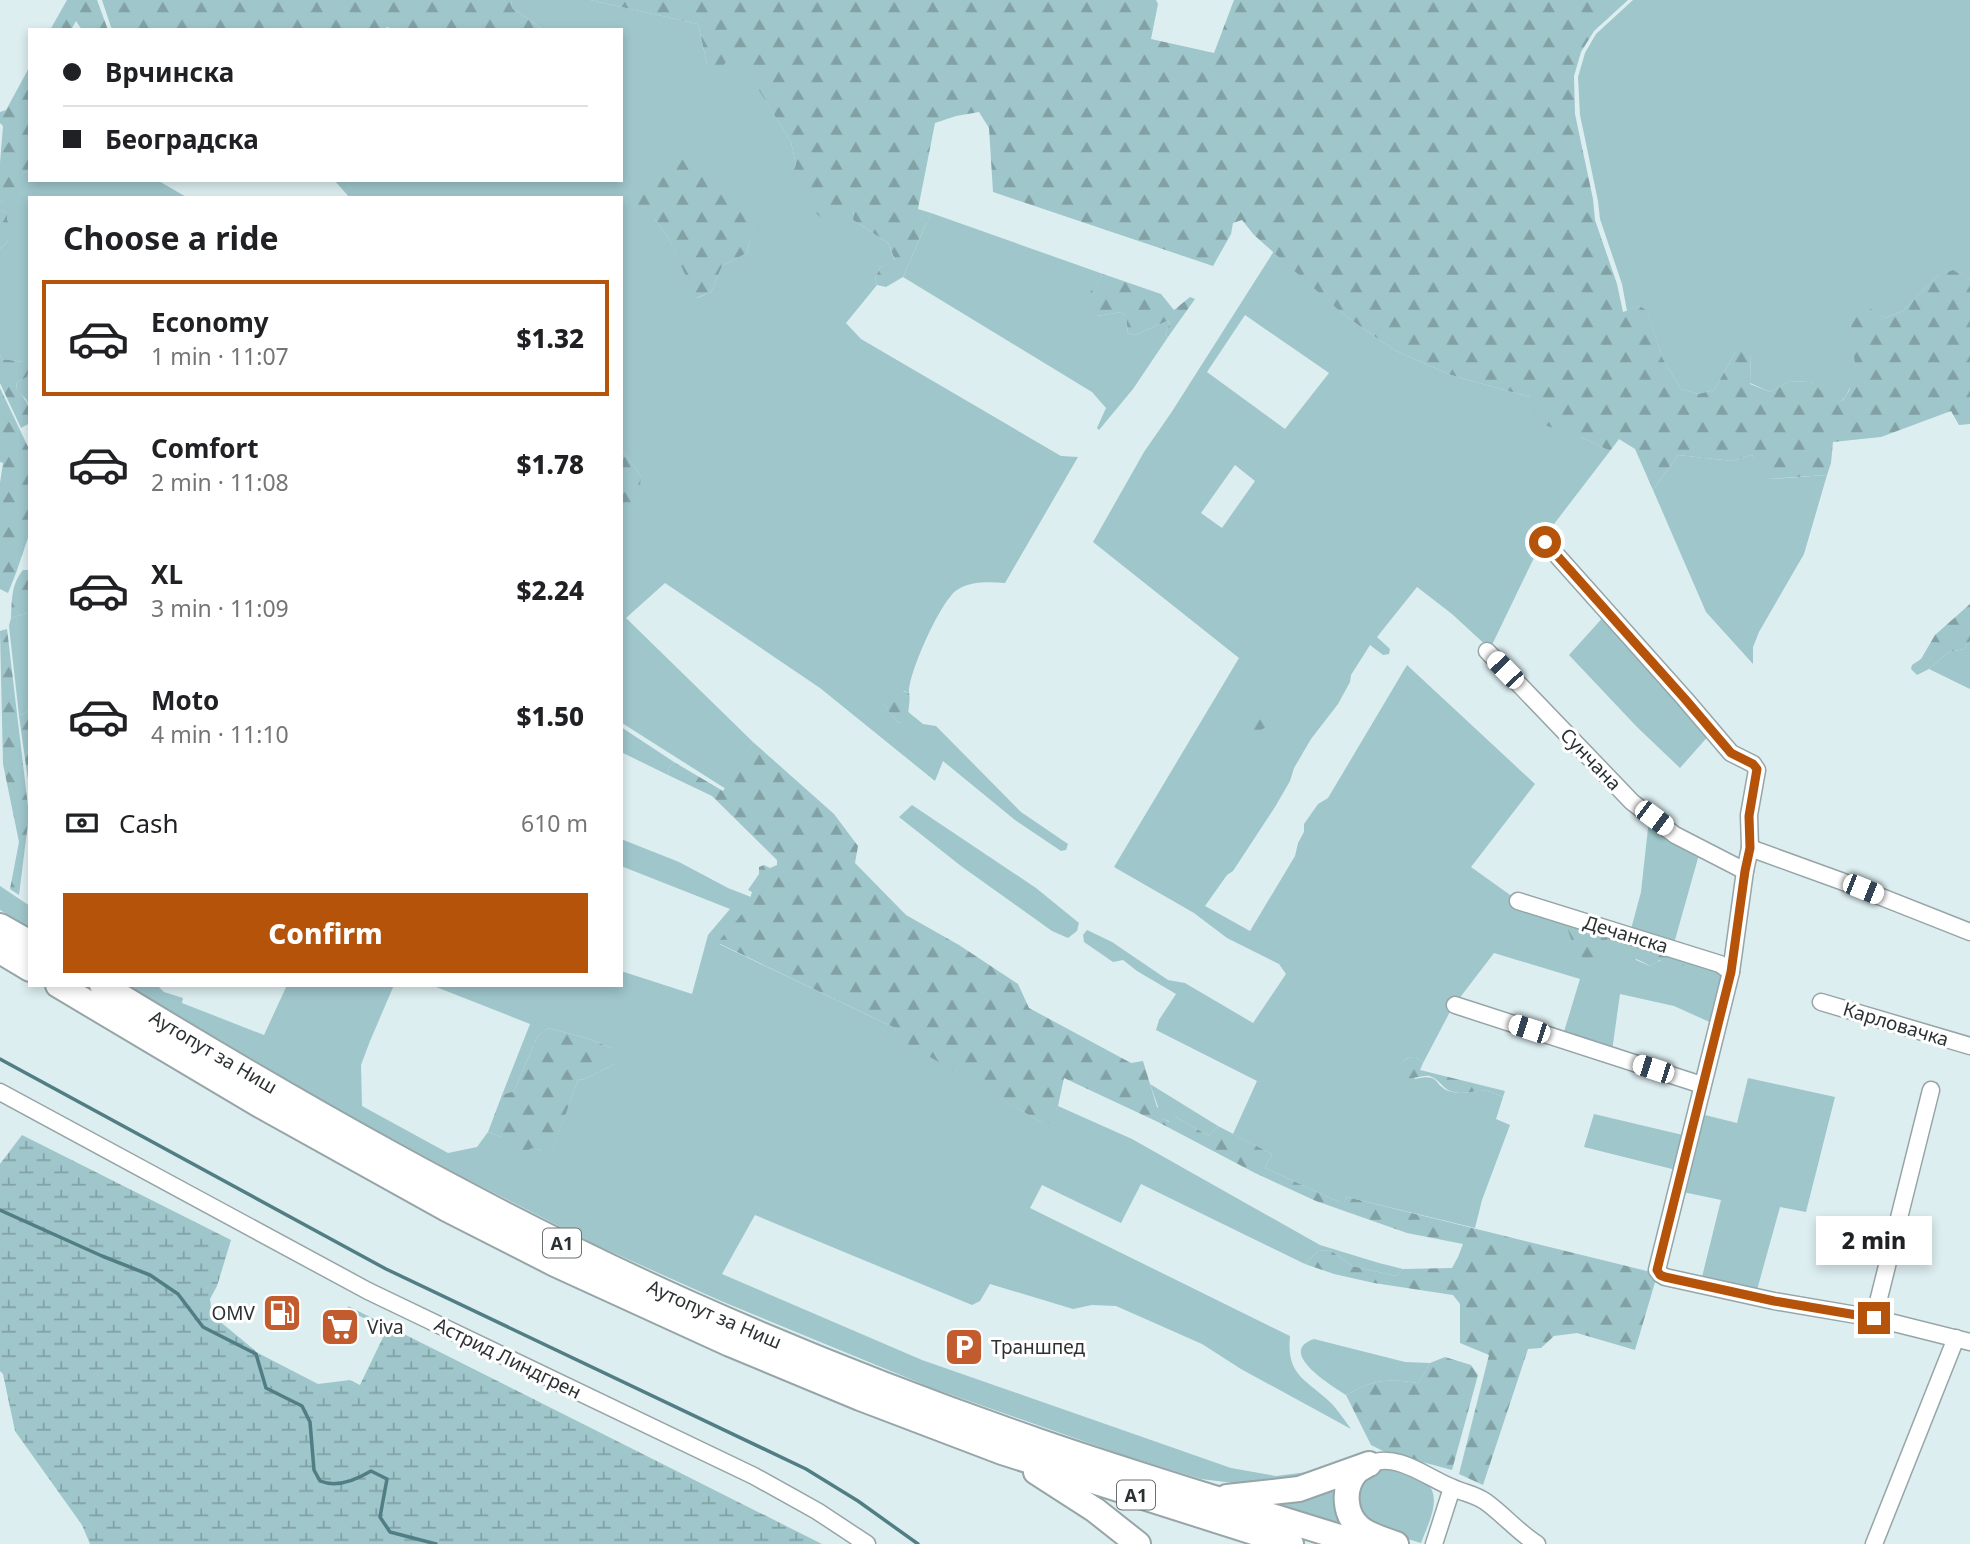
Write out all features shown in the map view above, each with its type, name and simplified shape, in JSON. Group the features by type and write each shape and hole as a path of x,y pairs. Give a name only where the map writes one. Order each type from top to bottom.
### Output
{"highway":[{"path":"0,926 28,942"},
{"path":"0,951 28,968"},
{"name":"A1","path":"60,987 103,995"},
{"name":"Аутопут за Ниш","path":"103,995 258,1104 555,1264 730,1344 860,1398 1002,1452 1280,1541"},
{"name":"Аутопут за Ниш","path":"103,995 197,1043 410,1165 688,1303 875,1381 1039,1441 1362,1544"},
{"path":"1002,1452 1095,1510 1138,1544"},
{"path":"1214,1498 1299,1489 1369,1464"},
{"path":"1369,1464 1356,1472 1347,1489 1346,1502 1353,1520 1361,1529 1396,1544"},
{"path":"1241,1544 1280,1541"}],"street":[{"path":"1545,542 1731,753 1753,764 1757,769 1749,816 1750,848 1731,972 1657,1270 1665,1277 1704,1287 1874,1318 1963,1340 1874,1544"},
{"name":"Сунчана","path":"1487,651 1632,802 1675,835 1745,871"},
{"path":"1750,848 1970,932"},
{"name":"Дечанска","path":"1518,901 1720,964 1731,972"},
{"name":"Карловачка","path":"1821,1002 1970,1046"},
{"path":"1455,1005 1702,1086"},
{"path":"1874,1318 1931,1090"},
{"name":"Астрид Линдгрен","path":"0,1092 368,1291 754,1476 817,1511 867,1544"},
{"path":"1369,1464 1380,1461 1401,1464 1471,1494 1483,1500 1537,1544"},
{"path":"1437,1537 1452,1488"}],"green space":[{"path":"67,0 97,0 107,28 81,28 76,21 72,28 51,28"},
{"path":"102,0 511,0 512,8 541,28 112,28"},
{"path":"511,0 590,0 698,24 707,64 736,52 791,142 796,165 845,209 854,209 853,220 888,243 895,261 880,268 875,278 877,285 846,323 861,339 1061,456 1078,457 1005,583 986,582 957,590 935,622 914,670 909,693 904,691 883,704 897,722 902,723 907,711 923,724 936,726 1021,812 1068,844 1066,850 1061,851 1015,820 943,761 935,781 820,688 665,583 626,618 753,742 726,789 623,724 623,508 627,508 641,476 623,451 623,196 348,196 336,182 623,182 623,28 541,28 512,8","holes":["654,218 750,239 747,253 722,266 711,292 697,298 668,237"]},
{"path":"590,0 1156,0 1158,4 1151,39 1214,53 1234,0 1628,0 1594,31 1581,52 1574,76 1575,114 1595,220 1617,284 1623,312 1640,306 1647,311 1663,359 1681,389 1698,394 1714,390 1735,353 1742,350 1751,353 1750,384 1770,392 1788,382 1810,381 1831,399 1837,402 1843,400 1849,391 1855,364 1850,323 1856,311 1868,307 1885,318 1903,311 1936,277 1953,270 1970,280 1970,424 1959,425 1951,411 1881,437 1833,442 1827,475 1768,479 1752,455 1732,461 1678,455 1653,490 1635,449 1619,439 1610,451 1581,437 1538,423 1530,397 1451,375 1394,350 1344,315 1254,235 1242,220 1233,223 1231,234 1213,266 993,192 989,128 979,112 935,123 918,209 931,213 903,277 886,287 877,285 875,278 880,268 895,260 888,243 853,220 854,209 844,209 835,223 822,219 788,184 796,165 791,142 736,53 720,68 707,64 698,24"},
{"path":"1633,0 1970,0 1970,280 1953,271 1936,277 1903,311 1885,318 1868,308 1850,323 1855,367 1851,386 1841,401 1830,399 1810,381 1788,382 1770,392 1750,383 1751,354 1735,353 1714,390 1698,394 1681,389 1663,359 1647,312 1640,306 1627,311 1622,284 1600,219 1580,115 1578,77 1585,53 1596,34"},
{"path":"28,70 28,171 22,174 20,186 13,188 11,196 2,202 0,163 3,126 0,123 0,112 6,110"},
{"path":"705,158 760,229 750,239 747,253 722,266 711,292 696,298 668,237 654,218 643,220 632,214 633,191 671,161"},
{"path":"28,171 28,182 160,182 185,196 28,196 28,404 16,390 17,382 27,377 24,362 2,359 0,354 0,249 8,241 10,225 7,213 0,210 0,201 22,181 22,174"},
{"path":"0,210 7,213 10,224 20,227 21,234 19,242 14,244 8,241 0,249"},
{"path":"931,213 1103,274 1083,304 1097,316 1121,312 1126,316 1128,333 1135,335 1170,322 1165,335 1168,337 1133,389 1099,430 1097,428 1106,408 1092,392 903,277"},
{"path":"1274,251 1344,315 1394,350 1451,375 1530,397 1581,437 1610,451 1544,537 1490,649 1417,587 1377,637 1390,649 1389,654 1383,655 1370,645 1351,675 1338,704 1311,739 1275,807 1233,871 1227,875 1205,906 1250,931 1295,856 1304,832 1304,824 1318,804 1328,798 1407,665 1535,784 1471,867 1513,897 1630,939 1636,960 1650,966 1659,961 1679,959 1728,973 1714,1024 1674,1006 1620,994 1612,1051 1563,1035 1580,979 1494,953 1452,1008 1423,1063 1416,1057 1403,1061 1415,1079 1434,1079 1446,1090 1453,1092 1487,1091 1503,1097 1496,1119 1510,1125 1482,1200 1475,1228 1347,1197 1344,1202 1339,1202 1265,1168 1272,1154 1233,1134 1257,1081 1156,1030 1159,1020 1176,994 1123,960 1113,962 1084,942 1083,935 1087,930 1112,942 1168,980 1185,983 1253,1023 1286,974 1279,964 1227,938 1194,913 1114,867 1239,658 1093,542 1144,452","holes":["1245,315 1329,373 1285,429 1207,372","1235,465 1255,481 1222,528 1201,513"]},
{"path":"1103,274 1161,294 1174,310 1190,297 1195,299 1168,337 1165,335 1170,322 1167,321 1135,335 1128,333 1126,316 1121,312 1097,316 1086,312 1082,304"},
{"path":"0,354 2,359 24,362 28,368 27,377 17,382 16,389 28,406 28,424 21,428 0,383"},
{"path":"0,388 28,447 28,538 8,593 0,589 0,483 3,463 0,462"},
{"path":"623,451 641,476 639,496 627,508 623,508"},
{"path":"1678,455 1732,461 1752,455 1769,479 1827,475 1804,554 1759,632 1753,647 1753,664 1706,612 1653,490"},
{"path":"23,570 28,570 28,613 11,618 14,587"},
{"path":"1970,604 1970,641 1964,649 1949,652 1929,669 1917,675 1911,669 1912,665 1921,659 1935,635"},
{"path":"28,613 28,711 19,716 9,626 11,618"},
{"path":"1606,614 1711,733 1680,768 1569,655"},
{"path":"7,629 28,807 19,895 10,889 19,842 3,764 0,631"},
{"path":"1970,641 1970,689 1929,669 1949,652 1964,649"},
{"path":"899,690 909,693 909,718 902,723 897,722 883,704 883,697"},
{"path":"1258,709 1269,712 1272,719 1266,727 1254,732 1247,720 1251,713"},
{"path":"28,711 28,780 19,716"},
{"path":"623,728 674,762 668,775 623,753"},
{"path":"753,742 834,814 858,846 855,863 906,915 959,945 1018,984 1029,1008 1131,1063 1143,1061 1157,1107 1163,1110 1162,1118 1169,1122 1176,1117 1209,1136 1218,1126 1272,1154 1265,1168 1339,1202 1344,1202 1347,1197 1655,1273 1656,1279 1635,1350 1577,1333 1554,1336 1541,1348 1528,1349 1483,1485 1459,1474 1489,1355 1460,1343 1460,1304 1453,1295 1374,1283 1305,1264 1318,1251 1330,1250 1352,1266 1396,1276 1403,1269 1452,1268 1463,1244 1407,1233 1316,1201 1064,1078 1058,1106 1049,1123 1039,1121 896,1037 895,1028 718,943 746,907 752,892 748,890 759,874 759,867 764,865 770,868 777,865 777,860 712,796 668,775 669,768 674,762 723,791"},
{"path":"912,805 1036,888 1079,923 1077,931 1068,938 1052,931 961,866 899,817"},
{"path":"1649,819 1700,851 1673,947 1630,933 1641,892"},
{"path":"623,840 679,862 751,897 741,916 719,944 895,1028 897,1037 1039,1121 1049,1122 1058,1106 1132,1139 1320,1245 1403,1269 1396,1276 1352,1266 1330,1250 1318,1251 1305,1264 1141,1184 1121,1223 1042,1185 1030,1208 1290,1336 1291,1360 1300,1376 1334,1406 1351,1429 1241,1369 1202,1344 1116,1306 1092,1305 1073,1309 990,1284 980,1301 972,1305 755,1215 722,1274 922,1360 1231,1468 1276,1476 1339,1468 1258,1486 1201,1479 1123,1455 932,1388 721,1301 596,1245 332,1106 130,987 159,987 164,992 183,998 182,1003 264,1035 286,987 393,987 361,1065 362,1106 448,1153 477,1147 488,1132 551,1154 578,1080 615,1064 612,1048 548,1028 537,1037 514,1091 502,1095 530,1024 436,987 623,987 623,972 692,994 708,935 730,909 623,867"},
{"path":"0,886 28,905 28,927 0,910"},
{"path":"1570,921 1606,931 1608,947 1600,957 1594,961 1582,958 1567,927"},
{"path":"1630,939 1687,958 1686,964 1681,967 1664,965 1660,960 1650,966 1631,953 1627,944"},
{"path":"548,1028 612,1048 616,1056 615,1064 578,1080 551,1155 547,1156 532,1148 527,1151 505,1147 502,1137 488,1132 502,1095 514,1091 537,1037"},
{"path":"1416,1057 1423,1063 1420,1070 1505,1091 1503,1097 1487,1091 1450,1091 1428,1076 1404,1076 1400,1070 1401,1064 1406,1059"},
{"path":"1748,1078 1835,1097 1806,1212 1780,1207 1757,1290 1701,1281 1721,1200 1683,1192 1701,1114 1737,1123"},
{"path":"1150,1084 1218,1126 1209,1136 1176,1117 1170,1122 1162,1118"},
{"path":"1594,1114 1687,1136 1676,1170 1584,1147"},
{"path":"22,1135 231,1240 217,1286 210,1299 212,1315 258,1353 318,1384 350,1380 360,1385 387,1329 349,1311 348,1306 822,1544 90,1544 82,1525 15,1431 3,1374 0,1371 0,1164"},
{"path":"1314,1339 1405,1362 1430,1363 1418,1383 1380,1381 1346,1395 1320,1377 1304,1360 1301,1352 1304,1345"},
{"path":"1445,1357 1471,1365 1478,1375 1452,1470 1385,1452 1371,1445 1346,1395 1380,1382 1418,1383 1430,1363"},
{"path":"1389,1467 1421,1479 1433,1492 1431,1518 1421,1543 1375,1529 1360,1515 1358,1483 1374,1470"},
{"path":"1349,1474 1349,1530 1267,1502"}],"waterway":[{"path":"0,1059 386,1269 806,1469 858,1501 918,1544"},
{"path":"0,1210 150,1275 178,1294 203,1327 256,1354 266,1388 302,1406 310,1422 314,1470 320,1481 333,1484 346,1482 371,1471 387,1479 380,1517 390,1532 436,1544"}],"place":[{"name":"OMV","path":"282,1313"},
{"name":"Viva","path":"340,1327"},
{"name":"Траншпед","path":"964,1347"}],"route":[{"path":"1545,542 1731,753 1753,764 1757,769 1749,816 1750,848 1731,972 1657,1270 1665,1277 1704,1287 1874,1318"}]}
